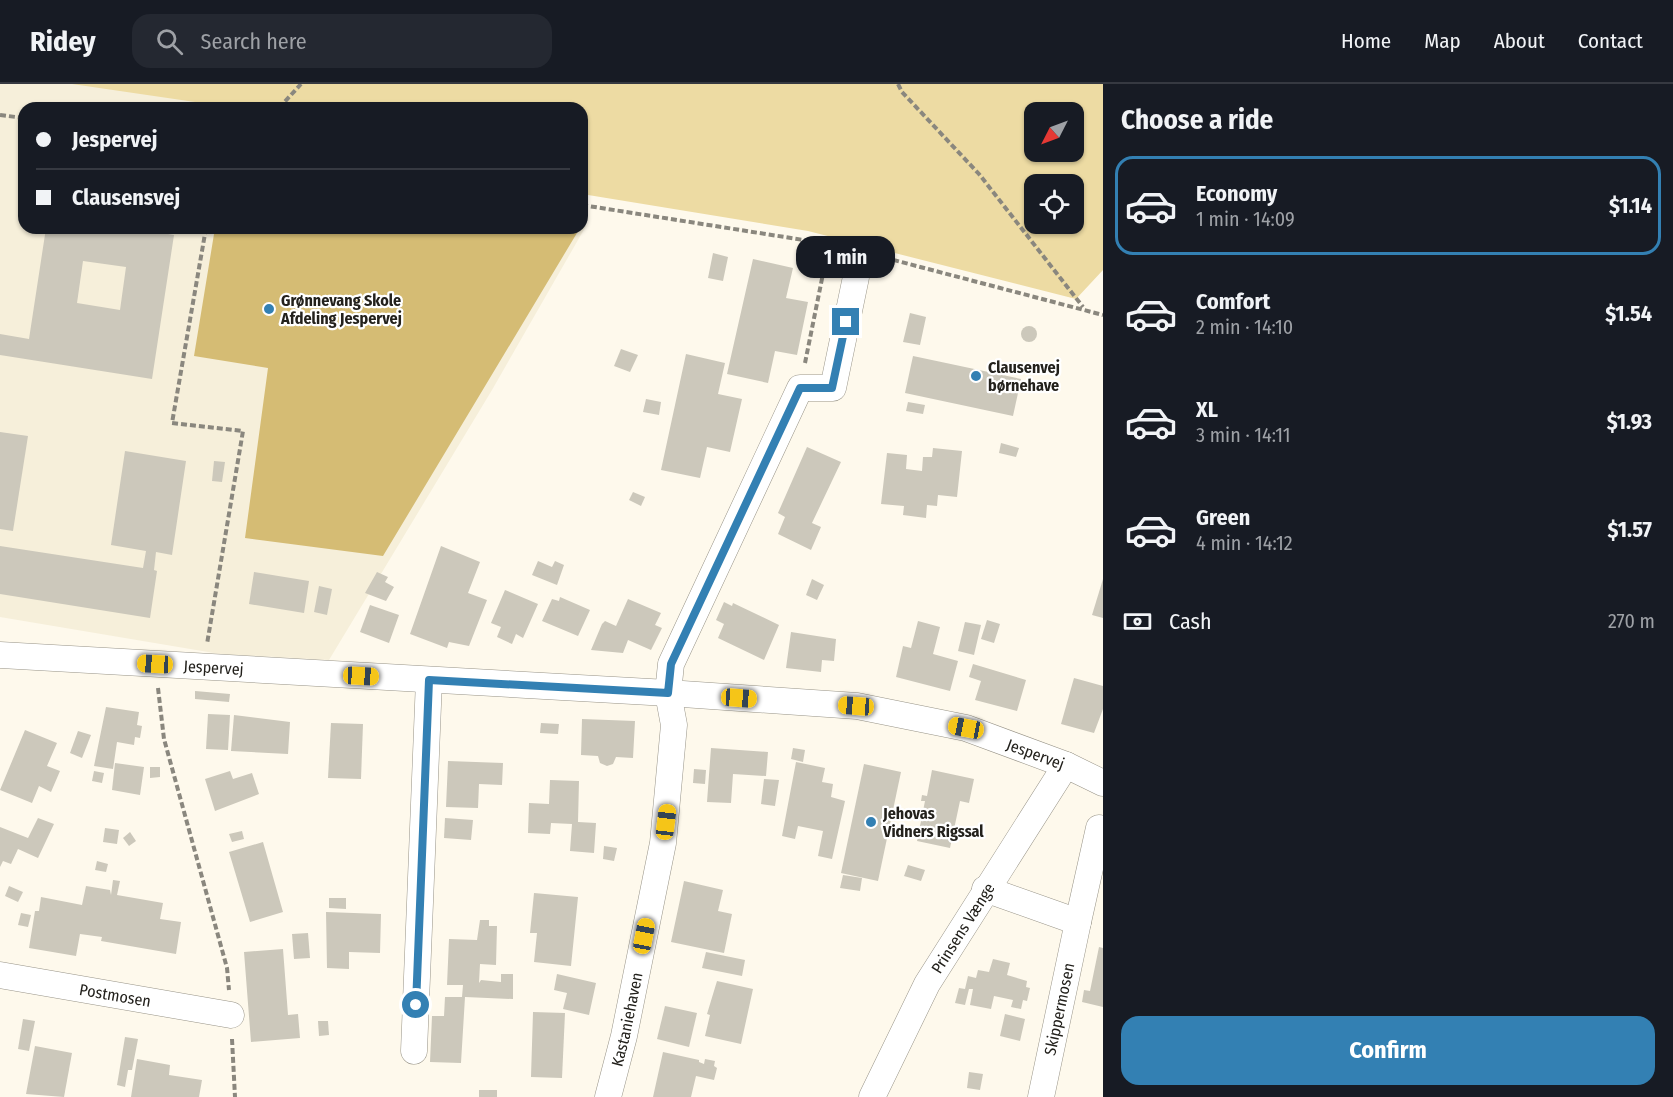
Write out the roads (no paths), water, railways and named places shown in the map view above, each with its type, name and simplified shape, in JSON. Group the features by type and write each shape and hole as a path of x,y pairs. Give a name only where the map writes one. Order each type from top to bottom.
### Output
{"street":[{"name":"Kastaniehaven","path":"608,1097 624,1036 663,843 674,725 668,693 671,664 800,388 832,388 856,277"},
{"name":"Jespervej","path":"0,655 856,706 966,728 1066,765 1103,783"},
{"path":"414,1051 429,680"},
{"name":"Prinsens Vænge","path":"872,1097 927,984 985,889 1066,765"},
{"name":"Skippermosen","path":"1041,1097 1099,828"},
{"path":"985,889 1078,922"},
{"name":"Postmosen","path":"0,975 231,1015"}],"place":[{"name":"Grønnevang Skole Afdeling Jespervej","path":"269,309"},
{"name":"Clausenvej børnehave","path":"976,376"},
{"name":"Jehovas Vidners Rigssal","path":"871,822"}]}
